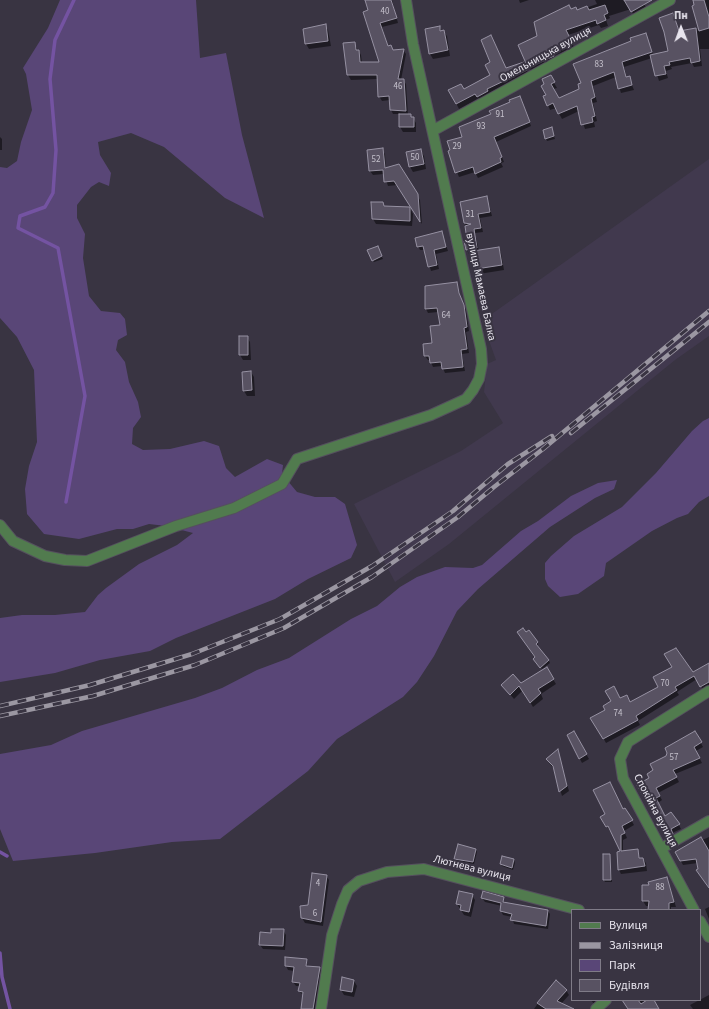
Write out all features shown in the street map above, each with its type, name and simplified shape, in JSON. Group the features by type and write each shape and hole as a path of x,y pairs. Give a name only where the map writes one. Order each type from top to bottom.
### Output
{"street":[{"name":"вулиця Мамаєва Балка","path":"0,525 13,541 45,556 65,560 87,561 176,526 234,508 282,484 297,459 431,415 466,399 479,379 482,364 481,349 414,44 406,0"},
{"name":"Омельницька вулиця","path":"434,130 670,0"},
{"name":"Спокійна вулиця","path":"693,909 623,778 620,759 628,742 709,691"},
{"path":"662,848 709,821"},
{"name":"Лютнева вулиця","path":"321,1009 334,929 348,890 359,881 387,872 424,869 575,909"},
{"path":"701,923 709,936"},
{"path":"596,1009 605,1001"}],"shaded area":[{"path":"709,159 709,336 675,360 449,544 395,582 354,504 461,451 503,423 484,392 487,364 496,360 482,321"}],"green space":[{"path":"60,0 196,0 200,58 226,53 242,135 264,218 225,198 164,147 131,133 98,142 100,155 111,173 109,186 99,182 91,187 77,205 77,218 85,234 83,258 89,296 101,311 120,313 125,319 127,335 118,340 116,350 125,362 129,382 138,402 141,417 133,428 132,444 143,450 170,449 204,441 219,446 226,468 235,477 267,459 283,465 282,474 297,492 315,497 335,497 345,504 357,545 351,558 308,579 275,599 176,638 150,651 100,660 55,673 0,682 0,618 22,615 55,615 85,612 98,595 106,588 139,564 177,545 193,533 166,526 149,524 133,529 117,529 79,539 44,534 27,514 25,489 29,466 37,442 34,370 17,337 0,318 0,167 7,168 17,161 21,142 32,110 26,74 23,68 48,28"},
{"path":"709,418 709,496 699,502 688,514 652,531 606,563 604,576 578,594 560,597 548,586 545,579 545,563 574,536 622,507 656,473 692,431 703,421"},
{"path":"617,480 614,489 595,498 550,527 478,589 457,611 434,656 417,682 403,697 337,739 308,771 220,839 172,842 95,853 13,861 0,829 0,754 51,745 82,731 195,698 222,688 257,670 289,658 351,619 377,606 400,587 417,577 445,567 473,568 482,565 521,531 538,521 571,496 598,483"}],"building":[{"path":"365,0 391,0 397,18 380,23 388,46 391,45 393,50 404,49 398,79 404,79 406,111 390,110 389,96 378,97 377,75 347,75 343,43 355,42 356,50 359,50 360,62 379,62 363,12 368,10"},
{"path":"624,0 652,0 631,12"},
{"path":"693,0 704,0 709,17 709,28 699,31 692,6 694,5"},
{"path":"569,5 571,9 576,7 577,10 587,6 589,10 605,5 608,13 604,15 606,20 597,24 596,20 566,30 572,42 552,51 554,56 528,68 518,45 537,36 534,22"},
{"path":"673,13 679,31 696,28 700,61 691,63 690,58 669,62 670,65 664,66 666,74 655,76 650,55 668,51 659,18"},
{"path":"326,24 328,41 305,44 303,29"},
{"path":"440,26 440,31 444,30 448,50 429,54 425,29"},
{"path":"646,33 652,52 622,62 626,77 630,76 632,85 618,89 614,72 591,81 595,97 591,99 595,116 592,117 593,122 581,125 577,106 558,114 553,103 547,106 543,96 546,95 541,86 544,84 542,79 551,75 555,82 551,84 559,98 579,89 578,84 581,83 573,64 631,41 630,38"},
{"path":"491,35 506,68 524,62 527,70 487,89 488,91 477,97 475,94 456,104 448,90 461,84 464,89 490,75 485,65 490,62 481,40"},
{"path":"520,96 530,122 494,137 502,157 500,158 501,162 475,174 473,167 455,173 448,151 450,150 447,141 462,137 459,127 491,114 489,111"},
{"path":"399,114 411,114 411,117 414,117 414,127 399,127"},
{"path":"552,127 554,136 545,139 543,130"},
{"path":"383,148 385,168 399,164 418,194 420,222 394,181 384,182 383,170 369,171 367,150"},
{"path":"421,149 424,164 409,167 406,152"},
{"path":"487,196 490,212 478,214 481,228 474,229 477,248 466,250 464,241 467,240 465,226 471,224 464,223 460,202"},
{"path":"371,202 383,202 384,206 410,207 410,221 372,219"},
{"path":"442,231 446,247 434,250 437,265 428,267 423,246 417,247 415,238"},
{"path":"378,246 382,256 372,261 367,250"},
{"path":"499,247 502,265 476,269 473,251"},
{"path":"457,282 459,293 464,305 467,327 464,328 467,349 461,350 463,367 442,369 441,362 430,363 429,356 424,356 423,344 432,343 430,326 440,325 437,308 425,309 425,286"},
{"path":"239,336 248,336 248,355 239,355"},
{"path":"251,371 252,390 243,391 242,372"},
{"path":"523,628 526,632 529,630 538,642 536,644 549,660 540,668 533,659 535,657 517,632"},
{"path":"676,648 693,672 709,663 709,682 700,687 694,676 675,687 677,690 636,716 638,720 603,739 590,718 605,710 603,706 611,701 605,691 614,686 620,698 627,695 630,702 658,687 653,677 672,667 664,654"},
{"path":"547,667 554,679 538,689 541,693 530,703 519,686 510,695 501,685 513,674 521,683"},
{"path":"574,731 587,754 579,759 567,735"},
{"path":"695,731 702,742 694,747 700,758 673,770 677,777 656,788 660,796 656,798 665,816 671,812 680,824 671,829 673,834 667,838 637,785 649,778 647,774 653,770 650,764 666,756 667,753 665,748"},
{"path":"558,749 567,786 559,792 553,766 546,759"},
{"path":"610,782 623,809 625,808 633,820 622,826 625,833 621,835 621,851 638,849 639,858 643,858 645,866 618,870 617,852 620,851 608,826 606,827 600,817 605,814 593,790"},
{"path":"701,837 709,851 709,888 696,870 698,869 696,859 680,861 675,852"},
{"path":"458,844 476,849 473,862 454,859"},
{"path":"603,854 610,854 611,880 603,880"},
{"path":"502,856 514,859 512,868 500,864"},
{"path":"312,873 327,875 321,922 301,918 300,906 308,905"},
{"path":"667,877 674,902 669,903 669,909 648,909 649,901 642,901 642,885 649,885 648,882"},
{"path":"459,891 473,894 469,912 460,910 461,905 456,904"},
{"path":"483,891 504,897 503,902 548,910 546,926 510,920 512,914 500,911 501,903 481,898"},
{"path":"271,929 284,929 283,946 259,945 260,932 271,933"},
{"path":"285,957 307,959 306,966 320,967 313,1009 301,1009 303,992 298,991 300,983 292,982 294,967 285,966"},
{"path":"342,977 354,980 352,992 340,990"},
{"path":"556,980 567,990 557,1001 574,1009 546,1009 537,1003"},
{"path":"623,1001 639,1001 641,1004 646,1001 655,1001 659,1009 628,1009"}],"waterway":[{"path":"66,502 85,396 58,248 18,228 20,216 45,207 53,193 56,150 50,79 55,40 74,0"},
{"path":"0,852 7,856"},
{"path":"0,953 2,977 10,1009"}],"railway":[{"path":"0,716 93,696 195,665 284,628 372,577 458,517 543,449 709,311"},
{"path":"571,433 709,322"},
{"path":"0,706 90,685 192,654 280,619 372,566 453,511 508,464 552,436"}]}
